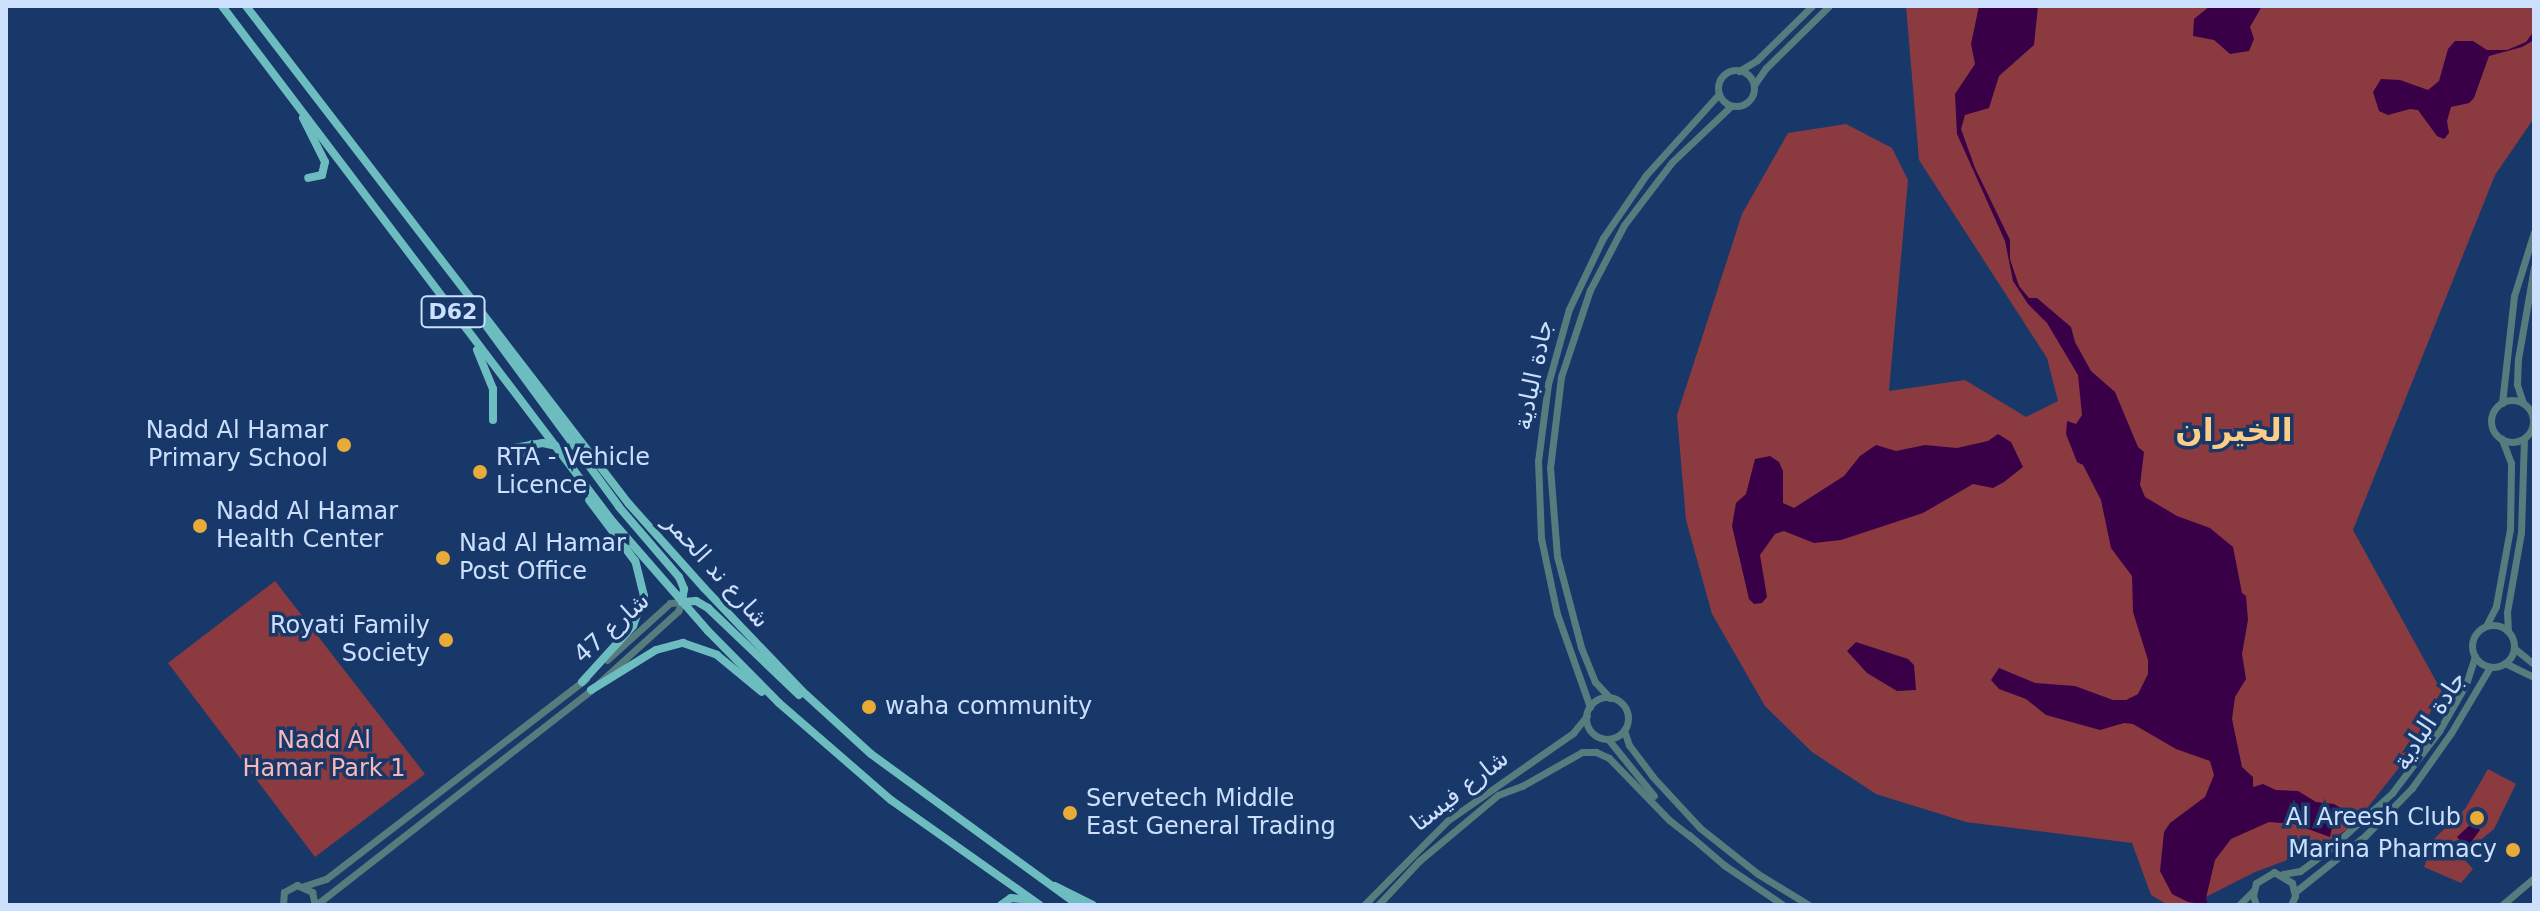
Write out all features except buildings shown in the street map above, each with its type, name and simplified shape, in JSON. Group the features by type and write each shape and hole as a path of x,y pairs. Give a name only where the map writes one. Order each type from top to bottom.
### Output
{"main road":[{"name":"شارع ند الحمر","path":"222,6 585,485 682,602 779,703 911,815 1037,903"},
{"name":"شارع ند الحمر","path":"246,6 653,532 769,658 895,773 1078,905"},
{"path":"299,106 325,162 322,175 308,178"},
{"path":"477,305 488,328 606,489 679,577 684,589 682,602 696,601 708,608 769,669 850,735"},
{"path":"472,338 492,382 493,420"},
{"path":"514,448 549,443 559,447"},
{"path":"525,463 532,444"},
{"path":"582,682 633,626 644,596 635,561 587,498 585,485"},
{"path":"591,690 656,650 683,643 711,651 779,703"},
{"path":"1047,885 1066,890 1093,905"},
{"path":"1001,905 1011,898 1037,903"}],"street":[{"path":"1812,6 1757,60 1721,78 1719,94 1731,106 1749,101 1754,85 1766,68 1829,6"},
{"path":"1739,71 1749,76 1754,85"},
{"name":"جادة البادية","path":"1590,707 1557,614 1541,538 1538,461 1548,384 1569,309 1603,238 1646,175 1719,94"},
{"name":"جادة البادية","path":"1610,698 1595,682 1581,647 1557,556 1550,468 1561,377 1590,290 1624,225 1672,162 1731,106"},
{"path":"2534,232 2514,296 2502,403 2491,420 2493,430 2502,439 2511,463 2510,529 2496,606 2486,626 2473,640 2475,656 2490,667 2505,663 2534,677"},
{"path":"2534,267 2518,359 2517,384 2533,422 2524,439 2522,522 2507,612 2508,631 2514,648 2534,664"},
{"path":"2502,403 2515,400 2523,403"},
{"path":"2502,439 2524,439"},
{"name":"شارع 47","path":"283,905 282,896 288,888 326,879 582,682 670,603 682,602 678,611 591,690 315,905"},
{"path":"2486,626 2500,626 2508,631"},
{"path":"2505,663 2514,648"},
{"name":"جادة البادية","path":"2253,891 2262,876 2300,871 2321,857 2392,793 2439,731 2466,684 2475,656"},
{"name":"جادة البادية","path":"2295,892 2365,836 2412,788 2445,743 2490,667"},
{"path":"1783,905 1741,878 1692,838 1608,739 1592,732 1587,716 1590,707 1599,700 1610,698 1626,710 1624,730 1631,747 1652,776 1700,828 1758,874 1809,905"},
{"name":"شارع فيستا","path":"1364,905 1447,821 1573,733 1587,716"},
{"path":"1608,739 1624,730"},
{"name":"شارع فيستا","path":"1378,905 1419,861 1498,795 1530,782 1572,755 1596,752 1617,764 1669,820 1692,838"},
{"path":"2283,874 2292,883 2295,892 2292,905"},
{"path":"2502,905 2534,878"},
{"path":"304,886 314,896 315,905"},
{"path":"2239,905 2253,891"},
{"path":"2253,891 2256,905"}],"green space":[{"path":"1906,6 2534,6 2534,118 2495,175 2353,530 2442,692 2398,769 2353,826 2312,851 2255,872 2190,905 2168,905 2151,895 2132,843 1966,822 1876,794 1812,752 1765,706 1712,614 1686,520 1677,415 1742,214 1788,133 1846,124 1892,148 1908,180 1889,391 1965,380 2026,417 2058,401 2047,358 1919,160"},
{"name":"Nadd Al Hamar Park 1","path":"275,581 425,774 315,857 168,663"},
{"name":"Al Areesh Club","path":"2488,769 2516,784 2494,829 2461,856 2473,869 2461,883 2424,867 2434,839 2465,809"}],"shaded area":[{"path":"1979,6 2038,6 2034,45 1999,76 1989,108 1965,115 1961,129 1975,168 2010,240 2010,259 2019,286 2029,298 2037,298 2071,327 2075,342 2091,371 2115,392 2138,447 2144,452 2140,485 2145,497 2177,516 2210,528 2233,547 2242,593 2246,596 2248,620 2242,654 2246,679 2235,697 2232,719 2242,767 2253,777 2253,787 2263,784 2276,790 2298,791 2316,802 2334,804 2346,811 2332,828 2330,837 2294,824 2269,822 2231,839 2215,860 2206,898 2208,905 2188,902 2172,894 2160,871 2164,832 2170,823 2205,797 2214,775 2210,761 2176,749 2133,724 2124,723 2100,730 2046,715 2026,699 1999,689 1991,680 1999,668 2035,683 2075,686 2113,700 2126,700 2138,694 2148,674 2148,660 2133,612 2132,576 2111,548 2101,500 2083,465 2077,462 2066,434 2067,421 2076,424 2082,415 2078,375 2047,323 2028,304 2013,281 2005,241 1957,134 1955,94 1975,64 1971,44"},
{"path":"2210,6 2262,6 2250,27 2254,39 2249,51 2230,54 2214,40 2193,36 2194,19"},
{"path":"2534,31 2534,40 2522,47 2489,56 2474,98 2469,103 2451,107 2447,121 2449,133 2444,139 2437,136 2418,110 2388,115 2379,111 2373,92 2381,79 2400,80 2428,90 2439,81 2448,49 2455,41 2473,41 2487,50 2507,50 2526,42"},
{"path":"1998,434 2011,442 2023,467 2004,482 1993,488 1973,484 1923,513 1841,540 1814,543 1784,531 1775,534 1760,555 1767,597 1762,603 1754,604 1749,599 1732,526 1736,503 1746,494 1755,459 1770,456 1779,462 1783,471 1783,503 1794,508 1844,476 1860,456 1876,445 1896,451 1925,445 1957,448 1988,441"},
{"path":"1856,642 1908,659 1914,665 1916,690 1897,691 1867,673 1847,651"},
{"path":"2473,822 2480,830 2469,845 2463,844 2457,837"}],"place":[{"name":"Nadd Al Hamar Primary School","path":"344,445"},
{"name":"RTA - Vehicle Licence","path":"480,472"},
{"name":"Nadd Al Hamar Health Center","path":"200,526"},
{"name":"Nad Al Hamar Post Office","path":"443,558"},
{"name":"Royati Family Society","path":"446,640"},
{"name":"waha community","path":"869,707"},
{"name":"Servetech Middle East General Trading","path":"1070,813"},
{"name":"Al Areesh Club","path":"2477,818"},
{"name":"Marina Pharmacy","path":"2513,850"}],"district":[{"name":"الخيران","path":"2234,430"}]}
